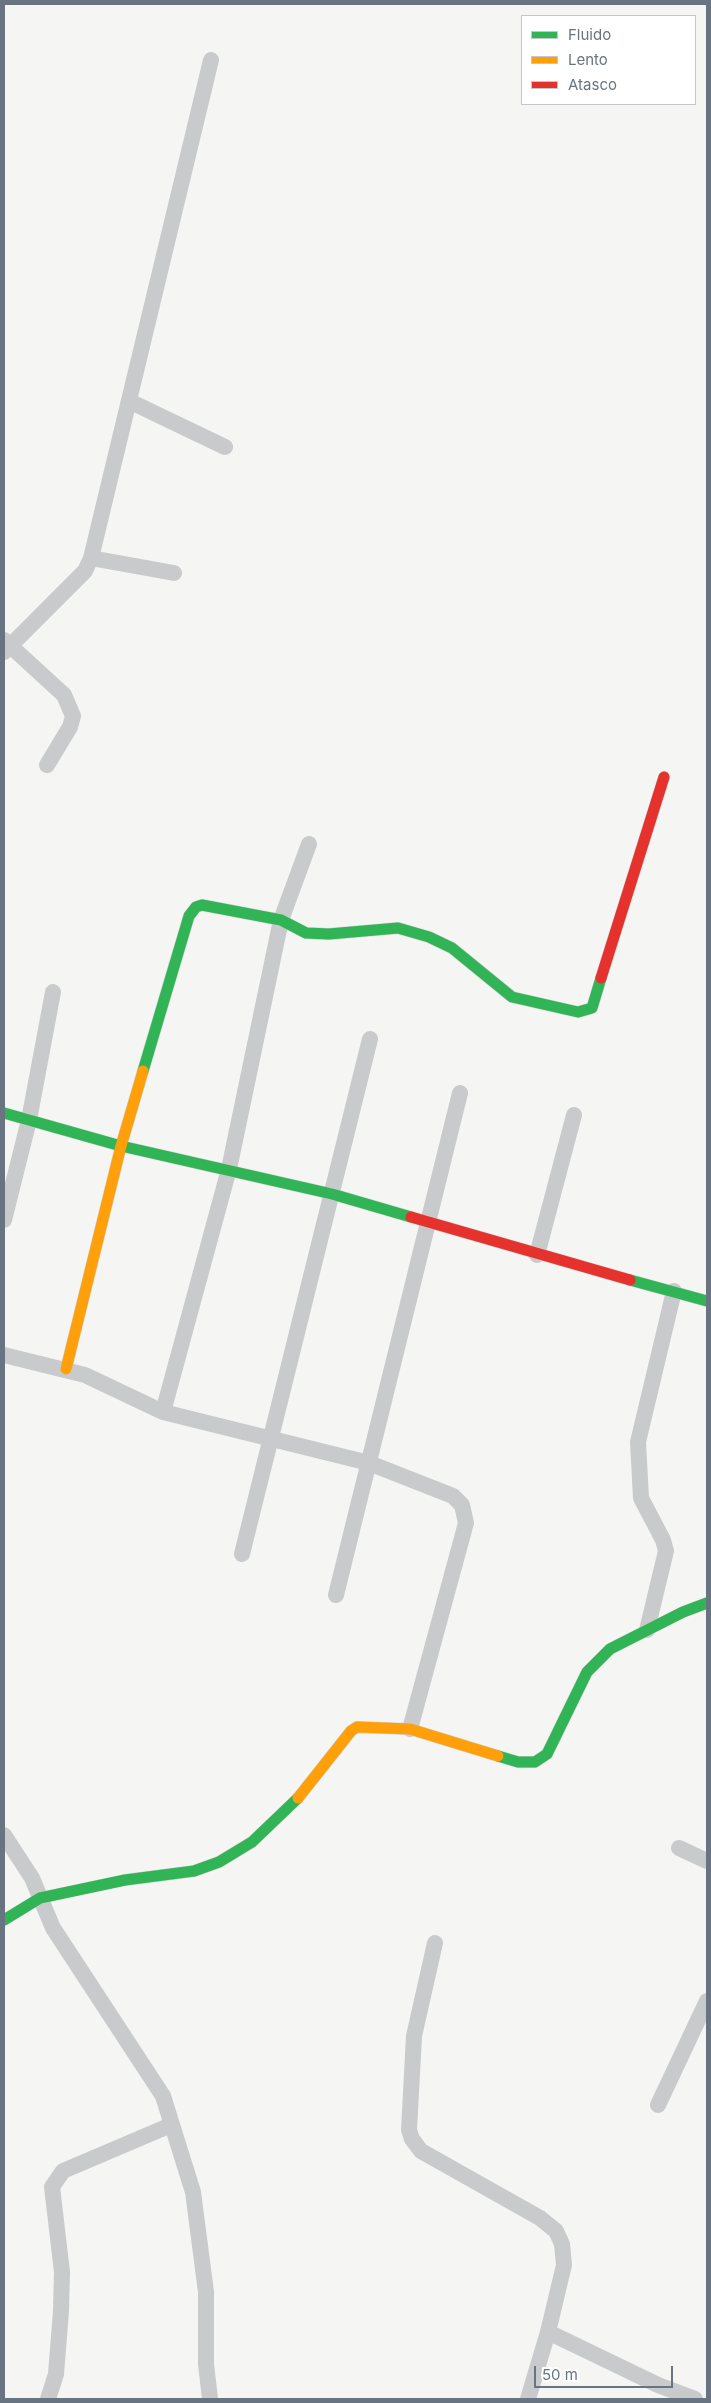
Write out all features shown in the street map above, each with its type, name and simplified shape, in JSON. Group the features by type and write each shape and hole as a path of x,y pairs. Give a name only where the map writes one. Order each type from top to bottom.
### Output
{"street":[{"path":"46,765 70,727 73,716 64,694 6,646 85,571 92,558 211,60"},
{"path":"129,401 225,447"},
{"path":"92,558 174,573"},
{"path":"66,1369 121,1146 190,916 196,907 202,905 281,920 306,933 329,934 390,928 421,935 452,948 512,997 578,1012 586,1011 592,1008 664,777"},
{"path":"163,1412 229,1169 281,920 309,844"},
{"path":"4,1220 30,1120 53,992"},
{"path":"242,1554 269,1439 370,1039"},
{"path":"336,1595 460,1093"},
{"path":"4,1114 121,1146 229,1169 332,1194 537,1255 707,1301"},
{"path":"537,1255 574,1114"},
{"path":"646,1630 666,1551 660,1534 641,1498 638,1442 674,1291"},
{"path":"4,1355 85,1375 163,1412 369,1463 453,1496 462,1505 466,1523 410,1729"},
{"path":"4,1920 40,1898 124,1880 194,1871 219,1862 252,1842 297,1800 356,1727 410,1729 518,1762 535,1762 547,1754 587,1672 610,1648 707,1602"},
{"path":"4,1835 32,1878 53,1928 163,2096 193,2192 206,2292 206,2364 210,2399"},
{"path":"679,1848 707,1861"},
{"path":"435,1943 414,2036 409,2130 412,2139 420,2151 532,2213 556,2231 562,2244 564,2265 548,2332 528,2399"},
{"path":"658,2105 707,2001"},
{"path":"48,2399 56,2374 62,2311 62,2272 52,2187 63,2171 92,2157 133,2143 172,2125"},
{"path":"548,2332 656,2392 695,2399"}],"traffic: fast":[{"path":"143,1071 189,916 196,907 202,905 281,920 306,933 329,934 398,928 429,937 452,948 512,997 578,1012 592,1008 601,978"},
{"path":"4,1113 121,1146 332,1194 411,1217"},
{"path":"630,1280 707,1301"},
{"path":"498,1756 518,1762 535,1762 547,1754 587,1672 610,1649 683,1612 707,1603"},
{"path":"4,1920 40,1898 125,1880 194,1871 219,1862 252,1842 298,1798"}],"traffic: slow":[{"path":"66,1369 121,1146 143,1071"},
{"path":"298,1798 351,1731 357,1727 410,1729 498,1756"}],"traffic: jam":[{"path":"601,978 664,777"},
{"path":"411,1217 630,1280"}]}
